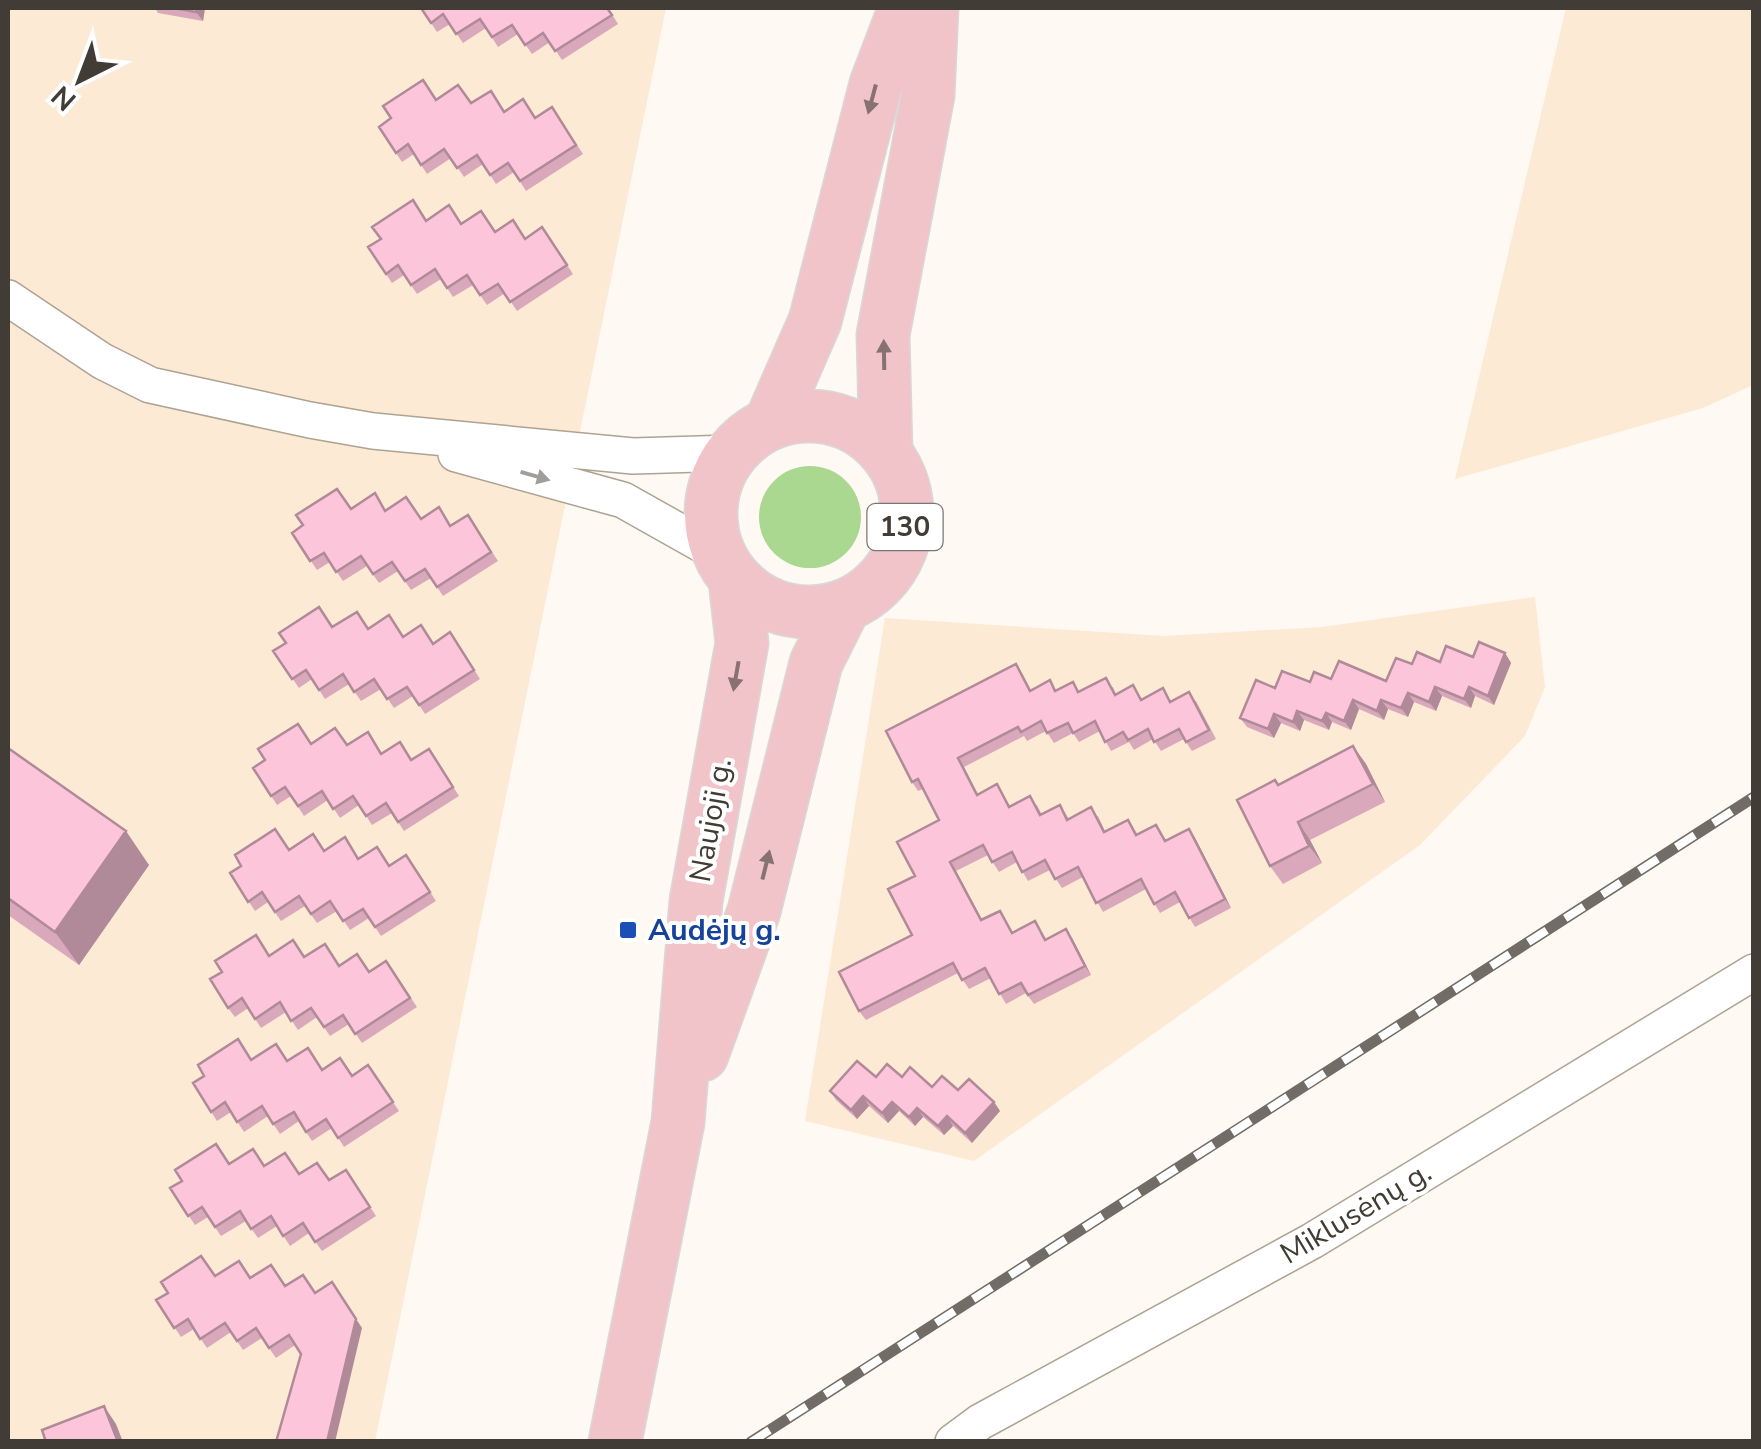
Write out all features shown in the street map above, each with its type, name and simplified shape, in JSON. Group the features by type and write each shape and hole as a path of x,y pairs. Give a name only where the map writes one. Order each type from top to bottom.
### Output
{"main road":[{"name":"130","path":"727,567 711,528 711,502 718,476 751,438 815,321 876,84 905,8"},
{"name":"130","path":"844,607 869,592 890,571 903,544 907,514 902,482 886,453 884,335 928,95 932,8"},
{"path":"751,438 801,416 833,419 862,432 886,453"},
{"path":"727,567 758,599 786,610 815,613 844,607"},
{"name":"Naujoji g.","path":"615,1442 678,1122 696,901 742,643 727,567"},
{"name":"Naujoji g.","path":"678,1122 754,911 816,663 844,607"}],"street":[{"path":"8,298 102,361 150,385 310,420 373,431 632,456 751,438"},
{"path":"373,431 623,500 727,567"},
{"name":"Miklusėnų g.","path":"953,1442 980,1422 1312,1241 1754,972"}],"shaded area":[{"path":"8,8 666,8 375,1441 8,1442"},
{"path":"1566,8 1753,8 1753,385 1703,408 1455,479"},
{"path":"1535,597 1545,687 1525,736 1420,845 974,1161 805,1121 885,618 1164,636 1322,627"}],"green space":[{"path":"810,466 830,470 846,481 857,497 861,517 857,537 846,553 830,564 810,568 790,564 774,553 763,537 759,517 763,497 774,481 790,470"}],"building":[{"path":"421,8 607,8 612,15 555,51 543,33 525,45 512,25 492,37 480,19 456,34 443,14 431,23"},
{"path":"423,80 436,100 458,85 471,103 491,91 504,112 523,99 535,118 552,107 576,145 520,181 508,163 490,175 477,155 457,168 444,149 421,165 408,144 396,153 379,127 391,118 383,106"},
{"path":"413,200 426,221 449,205 461,224 481,211 495,232 513,220 525,239 542,227 567,265 510,302 498,284 480,295 467,275 447,288 435,269 411,285 398,265 386,274 368,247 381,239 372,227"},
{"path":"337,489 351,509 375,493 385,511 406,497 421,519 439,507 450,526 468,515 491,552 437,587 425,569 405,581 392,562 373,574 361,556 336,572 324,553 310,561 292,533 303,525 296,515"},
{"path":"319,607 332,627 357,612 368,629 389,615 403,637 421,625 433,644 450,632 474,670 419,705 407,687 387,699 374,679 354,692 343,674 319,690 306,670 292,679 273,651 286,643 279,633"},
{"path":"1479,642 1505,653 1488,696 1469,687 1464,699 1435,687 1429,702 1408,693 1401,708 1381,700 1377,711 1353,700 1344,721 1326,713 1322,721 1297,711 1293,722 1274,714 1268,729 1240,718 1256,680 1275,688 1282,671 1310,682 1314,672 1331,679 1339,661 1386,681 1396,658 1412,664 1417,652 1440,662 1446,646 1473,657"},
{"path":"1016,664 1030,691 1050,680 1055,691 1073,682 1078,692 1106,678 1115,695 1133,685 1141,700 1163,688 1170,702 1189,692 1209,730 1186,742 1179,729 1154,742 1148,729 1128,740 1123,732 1105,742 1095,721 1073,733 1068,723 1047,733 1041,721 1021,732 1018,727 958,758 977,795 997,784 1009,807 1030,796 1040,815 1060,805 1067,820 1091,807 1104,832 1128,820 1136,835 1156,825 1165,841 1189,829 1225,899 1189,918 1175,892 1154,904 1141,879 1096,903 1078,867 1055,879 1045,860 1022,872 1012,852 992,862 983,845 950,862 981,920 1000,911 1012,933 1035,921 1045,940 1066,929 1085,966 1028,995 1021,983 999,994 985,968 962,980 953,963 859,1011 839,972 912,935 888,889 915,876 897,842 939,820 918,779 912,782 886,731"},
{"path":"298,724 311,744 335,728 347,745 368,732 381,754 400,742 411,760 429,749 453,787 398,822 386,803 366,816 353,796 333,809 322,791 298,806 285,787 271,796 253,768 265,760 258,749"},
{"path":"1353,746 1373,784 1298,822 1309,846 1270,866 1237,800 1275,780 1278,785"},
{"path":"8,748 126,831 55,932 8,898"},
{"path":"275,829 289,850 313,834 324,851 345,837 358,859 377,847 389,866 406,855 430,892 375,927 363,909 343,921 330,901 311,914 299,896 275,912 262,892 248,902 230,873 241,866 235,855"},
{"path":"256,935 269,956 293,940 304,957 325,944 339,966 357,954 369,972 386,961 410,998 355,1034 343,1015 324,1027 311,1008 291,1021 280,1002 255,1019 242,998 228,1008 210,979 222,972 215,961"},
{"path":"238,1039 251,1060 276,1044 287,1061 308,1048 322,1070 340,1058 352,1076 368,1065 393,1102 338,1138 326,1119 306,1132 294,1112 273,1124 262,1106 237,1122 225,1102 211,1112 193,1083 204,1076 198,1065"},
{"path":"857,1061 876,1077 887,1064 902,1077 910,1067 932,1087 942,1076 958,1090 969,1079 994,1102 965,1133 947,1116 938,1126 917,1108 909,1117 892,1102 882,1113 863,1096 851,1110 830,1091"},
{"path":"216,1144 229,1164 253,1149 264,1166 285,1153 299,1174 317,1163 329,1180 346,1170 370,1207 315,1242 303,1223 283,1236 271,1216 251,1229 240,1211 215,1227 202,1207 188,1216 170,1188 182,1181 175,1170"},
{"path":"201,1256 215,1276 239,1261 250,1278 271,1265 285,1286 303,1275 315,1293 332,1282 356,1319 327,1442 276,1442 301,1354 289,1335 269,1348 256,1328 237,1341 225,1323 200,1339 188,1319 174,1328 156,1300 168,1293 161,1282"},
{"path":"104,1406 118,1442 46,1442 42,1430"}],"railway":[{"path":"751,1442 1754,797"}],"place":[{"name":"Audėjų g.","path":"628,930"}]}
